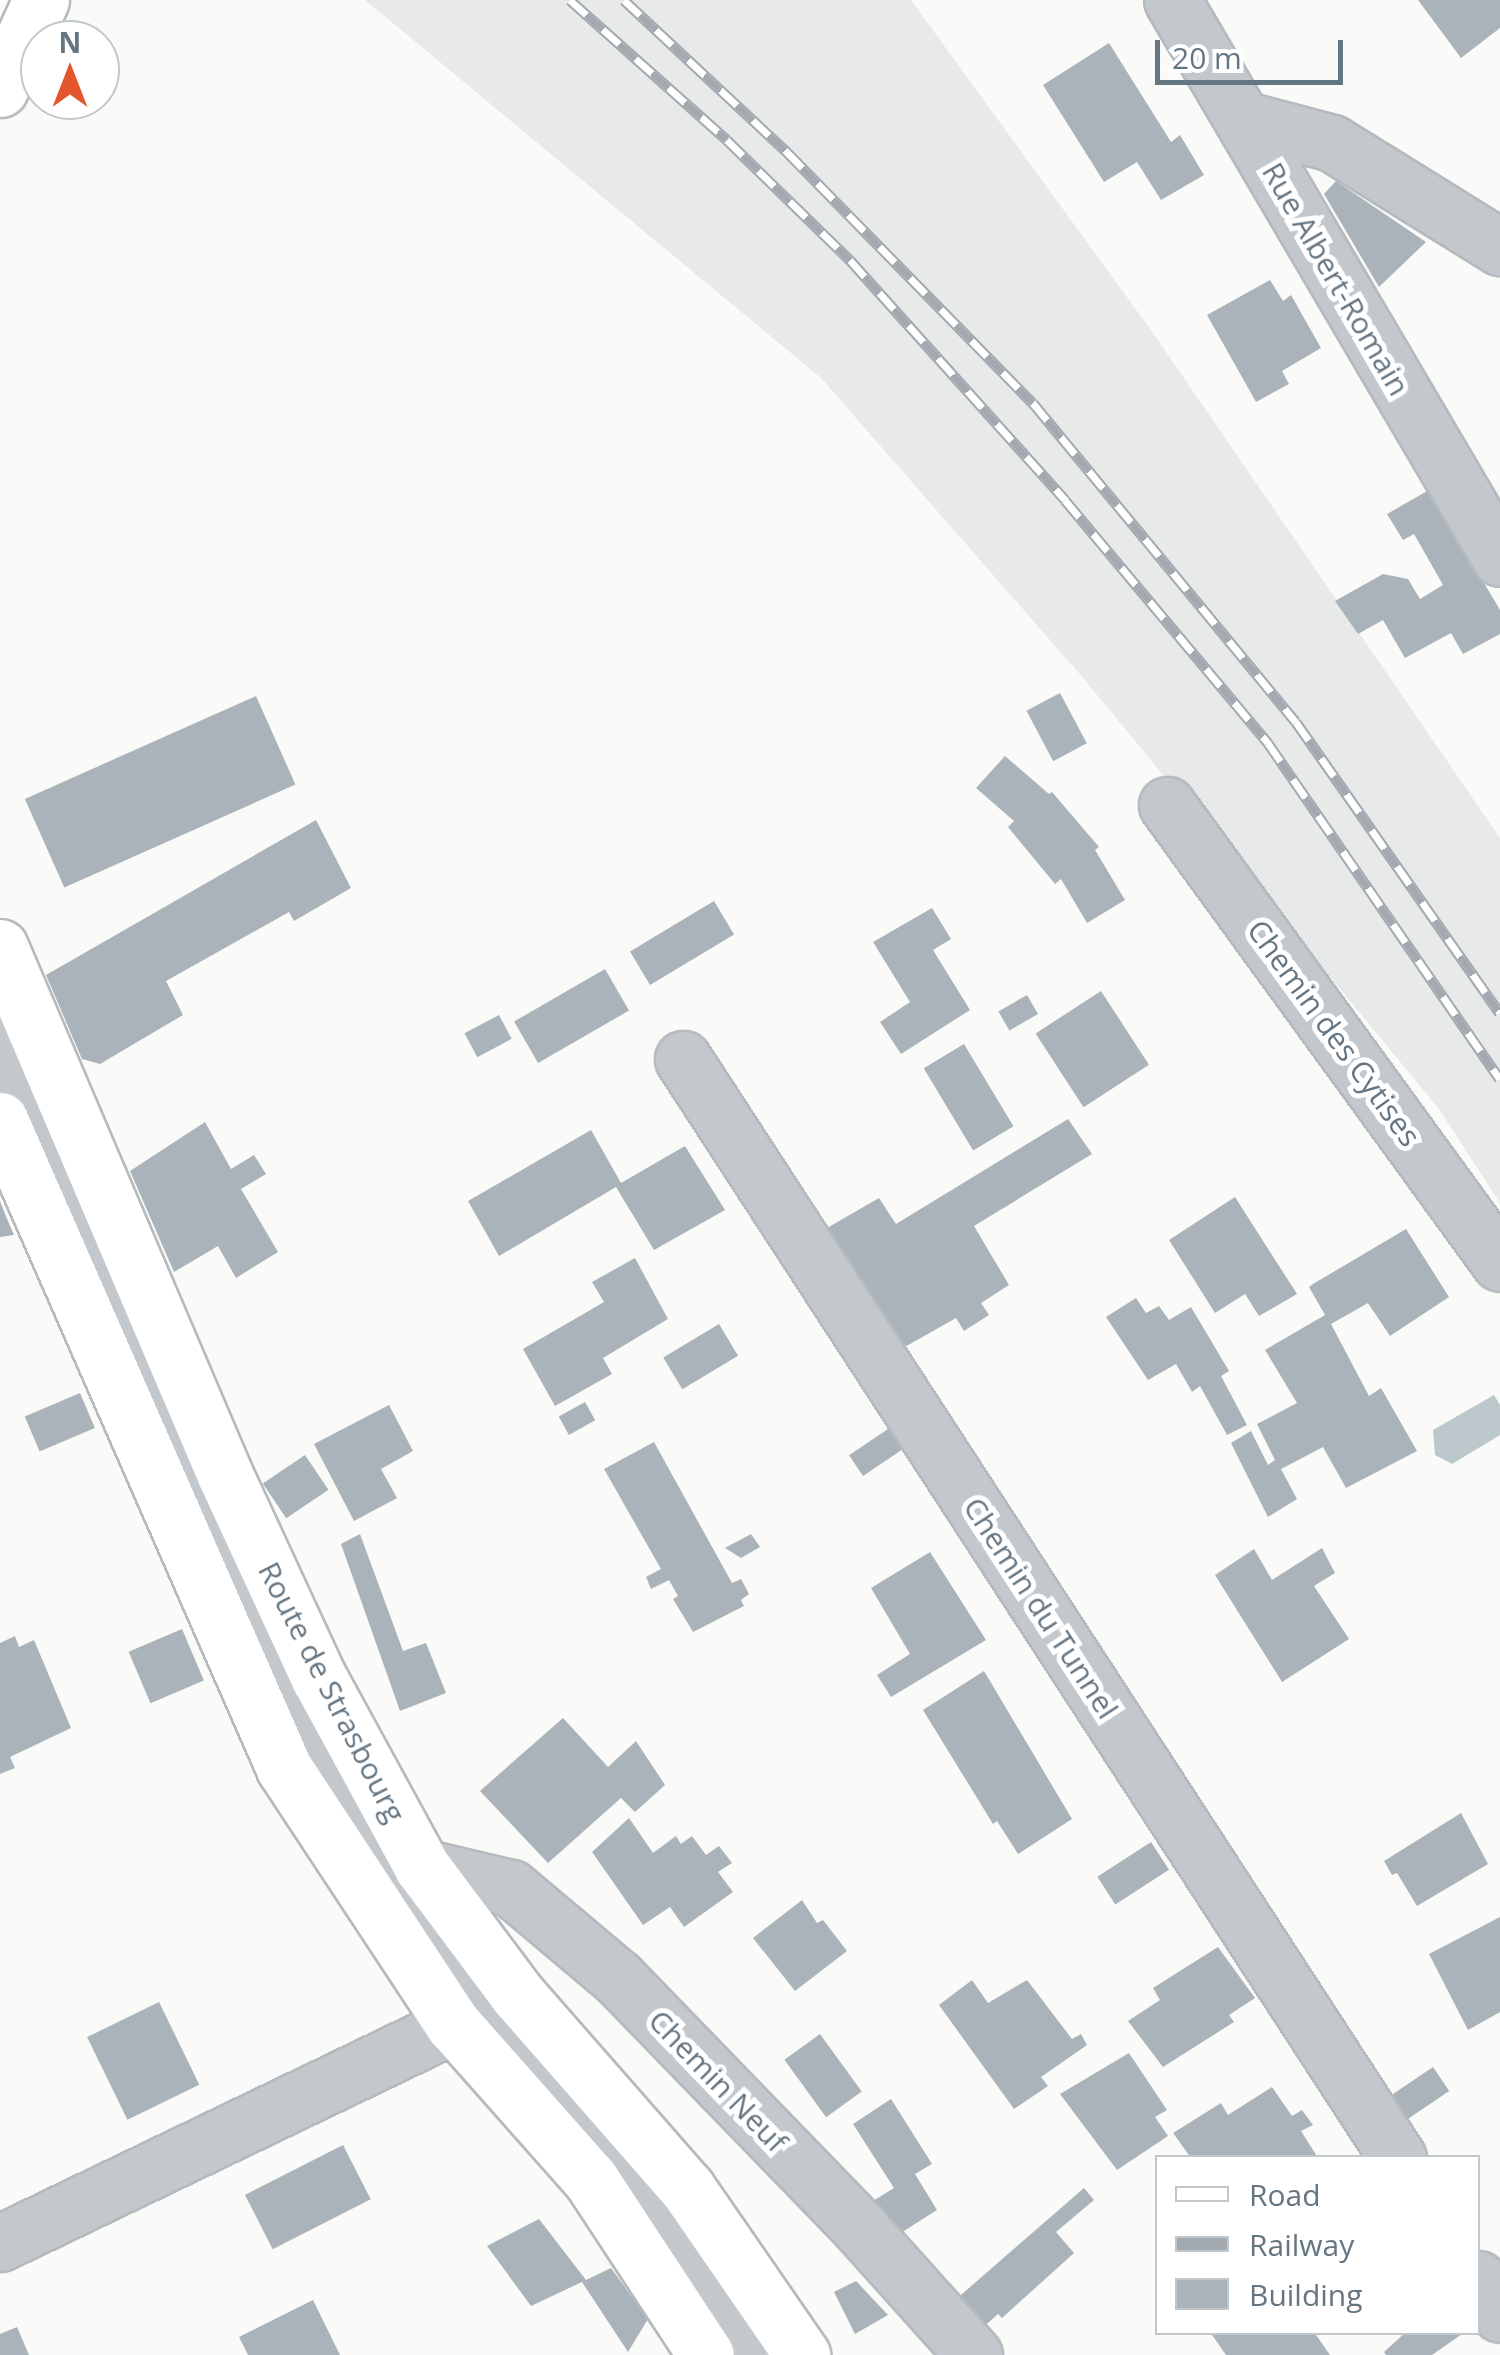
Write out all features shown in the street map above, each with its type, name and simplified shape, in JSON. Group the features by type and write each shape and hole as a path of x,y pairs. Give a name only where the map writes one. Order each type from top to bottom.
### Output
{"main road":[{"path":"0,88 41,0"},
{"name":"Route de Strasbourg","path":"0,947 233,1492 318,1678 422,1868 487,2008 591,2180 706,2355"},
{"name":"Route de Strasbourg","path":"0,1120 284,1768 487,2008 686,2188 802,2355"}],"street":[{"name":"Rue Albert-Romain","path":"1172,0 1500,558"},
{"path":"1242,118 1332,142 1500,246"},
{"name":"Chemin des Cytises","path":"1167,805 1500,1263"},
{"path":"0,1039 308,1745 393,1884 487,2008 732,2313 752,2355"},
{"name":"Chemin du Tunnel","path":"683,1059 1396,2155"},
{"name":"Chemin Neuf","path":"422,1868 511,1888 618,1978 861,2230 974,2355"},
{"path":"0,2243 487,2008"},
{"path":"1480,2282 1500,2314"}],"shaded area":[{"path":"365,0 911,0 1153,333 1500,838 1500,1203 1439,1109 1084,679 821,378"},
{"path":"1494,1395 1500,1405 1500,1435 1452,1464 1435,1455 1433,1430"}],"building":[{"path":"1418,0 1500,0 1500,28 1461,58"},
{"path":"1109,43 1171,142 1180,135 1204,175 1161,200 1137,162 1104,182 1043,85"},
{"path":"1336,181 1426,242 1379,287 1324,194"},
{"path":"1270,280 1283,301 1291,295 1321,348 1282,371 1289,384 1256,402 1207,315"},
{"path":"1429,490 1500,610 1500,634 1463,654 1451,633 1405,658 1383,620 1358,634 1335,601 1383,574 1408,579 1420,599 1443,585 1414,534 1403,540 1387,514"},
{"path":"1060,693 1087,743 1053,761 1026,711"},
{"path":"256,696 295,785 64,888 25,799"},
{"path":"1005,756 1049,794 1052,792 1099,847 1095,850 1125,900 1087,923 1061,879 1055,884 1008,827 1014,821 976,788"},
{"path":"316,820 351,888 294,921 289,912 166,981 183,1015 100,1064 82,1059 46,975"},
{"path":"714,901 734,934 650,985 630,951"},
{"path":"932,908 951,939 933,950 970,1010 901,1054 880,1022 910,1002 873,942"},
{"path":"605,969 629,1011 538,1063 514,1022"},
{"path":"1101,991 1149,1065 1084,1107 1036,1033"},
{"path":"1027,995 1038,1014 1009,1031 998,1012"},
{"path":"499,1015 512,1039 477,1057 465,1033"},
{"path":"964,1044 1013,1126 973,1150 924,1068"},
{"path":"1068,1119 1092,1154 974,1226 1009,1285 981,1303 989,1315 964,1331 956,1318 903,1348 827,1228 879,1198 896,1224"},
{"path":"205,1122 231,1169 254,1155 266,1174 241,1189 278,1252 236,1278 218,1246 174,1272 130,1171"},
{"path":"591,1130 621,1183 685,1146 725,1210 654,1250 616,1187 499,1256 468,1201"},
{"path":"1235,1197 1297,1294 1259,1316 1245,1294 1215,1313 1169,1240"},
{"path":"0,1201 5,1214 14,1235 0,1237"},
{"path":"1406,1229 1449,1297 1390,1336 1368,1303 1331,1324 1369,1396 1381,1388 1417,1451 1346,1488 1323,1447 1281,1469 1297,1499 1268,1517 1231,1443 1251,1431 1268,1465 1275,1460 1257,1424 1297,1403 1265,1350 1325,1315 1309,1287"},
{"path":"635,1258 668,1319 603,1358 612,1374 555,1406 523,1349 604,1302 592,1282"},
{"path":"1136,1298 1146,1313 1159,1306 1169,1320 1191,1307 1229,1371 1221,1376 1247,1425 1227,1435 1200,1386 1192,1392 1176,1364 1148,1380 1106,1317"},
{"path":"719,1324 738,1356 682,1389 663,1357"},
{"path":"80,1393 95,1428 40,1451 25,1416"},
{"path":"585,1402 595,1420 569,1435 559,1417"},
{"path":"389,1405 413,1451 381,1469 397,1498 354,1521 314,1444"},
{"path":"888,1429 902,1450 863,1476 849,1455"},
{"path":"654,1442 732,1583 741,1579 749,1594 741,1600 744,1606 693,1632 673,1599 678,1596 669,1580 651,1589 646,1577 661,1569 604,1469"},
{"path":"305,1455 328,1490 286,1518 263,1484"},
{"path":"360,1534 403,1651 426,1643 446,1693 400,1711 341,1544"},
{"path":"751,1534 760,1547 741,1558 725,1548"},
{"path":"1322,1548 1335,1573 1314,1586 1349,1639 1282,1682 1215,1575 1254,1549 1272,1580"},
{"path":"930,1552 986,1640 891,1697 877,1675 910,1654 871,1588"},
{"path":"182,1629 204,1681 150,1703 129,1652"},
{"path":"15,1636 19,1647 34,1640 71,1728 10,1757 15,1768 0,1774 0,1643"},
{"path":"984,1671 1072,1819 1018,1854 997,1821 993,1824 923,1710"},
{"path":"563,1718 608,1767 636,1741 665,1785 635,1812 621,1798 548,1863 480,1791"},
{"path":"1461,1813 1488,1864 1417,1906 1397,1873 1392,1875 1384,1861"},
{"path":"629,1818 653,1853 676,1836 681,1844 692,1836 706,1855 719,1846 732,1863 718,1872 733,1892 684,1927 670,1907 643,1925 592,1852"},
{"path":"1151,1842 1169,1870 1115,1905 1097,1877"},
{"path":"802,1900 817,1923 823,1920 847,1951 795,1991 753,1938"},
{"path":"1500,1917 1500,2012 1468,2030 1429,1954"},
{"path":"1218,1947 1255,1998 1229,2015 1234,2022 1163,2067 1128,2021 1160,2000 1153,1988"},
{"path":"972,1980 988,2003 1027,1980 1072,2039 1081,2034 1087,2045 1041,2077 1048,2086 1014,2109 939,2005"},
{"path":"159,2002 199,2085 127,2120 87,2037"},
{"path":"820,2034 862,2091 826,2117 784,2060"},
{"path":"1129,2053 1167,2110 1155,2117 1168,2136 1117,2170 1060,2094"},
{"path":"1433,2067 1449,2091 1401,2123 1385,2099"},
{"path":"1272,2087 1292,2116 1302,2110 1313,2125 1301,2131 1316,2155 1189,2155 1173,2133 1221,2103 1228,2115"},
{"path":"891,2099 932,2164 915,2174 937,2210 896,2236 868,2204 894,2188 853,2124"},
{"path":"343,2145 371,2199 273,2249 245,2195"},
{"path":"1084,2188 1094,2200 1056,2232 1074,2253 1002,2318 998,2314 980,2330 954,2301"},
{"path":"539,2219 586,2280 611,2268 648,2319 628,2352 582,2282 531,2306 487,2246"},
{"path":"856,2281 888,2315 855,2334 834,2292"},
{"path":"313,2300 340,2355 248,2355 239,2337"},
{"path":"17,2327 29,2355 0,2355 0,2334"},
{"path":"1212,2335 1316,2335 1330,2355 1226,2355"},
{"path":"1403,2335 1461,2335 1432,2355 1384,2352"}],"railway":[{"path":"570,0 727,140 850,260 1065,500 1268,743 1500,1079"},
{"path":"624,0 787,152 1033,403 1296,722 1500,1013"}]}
